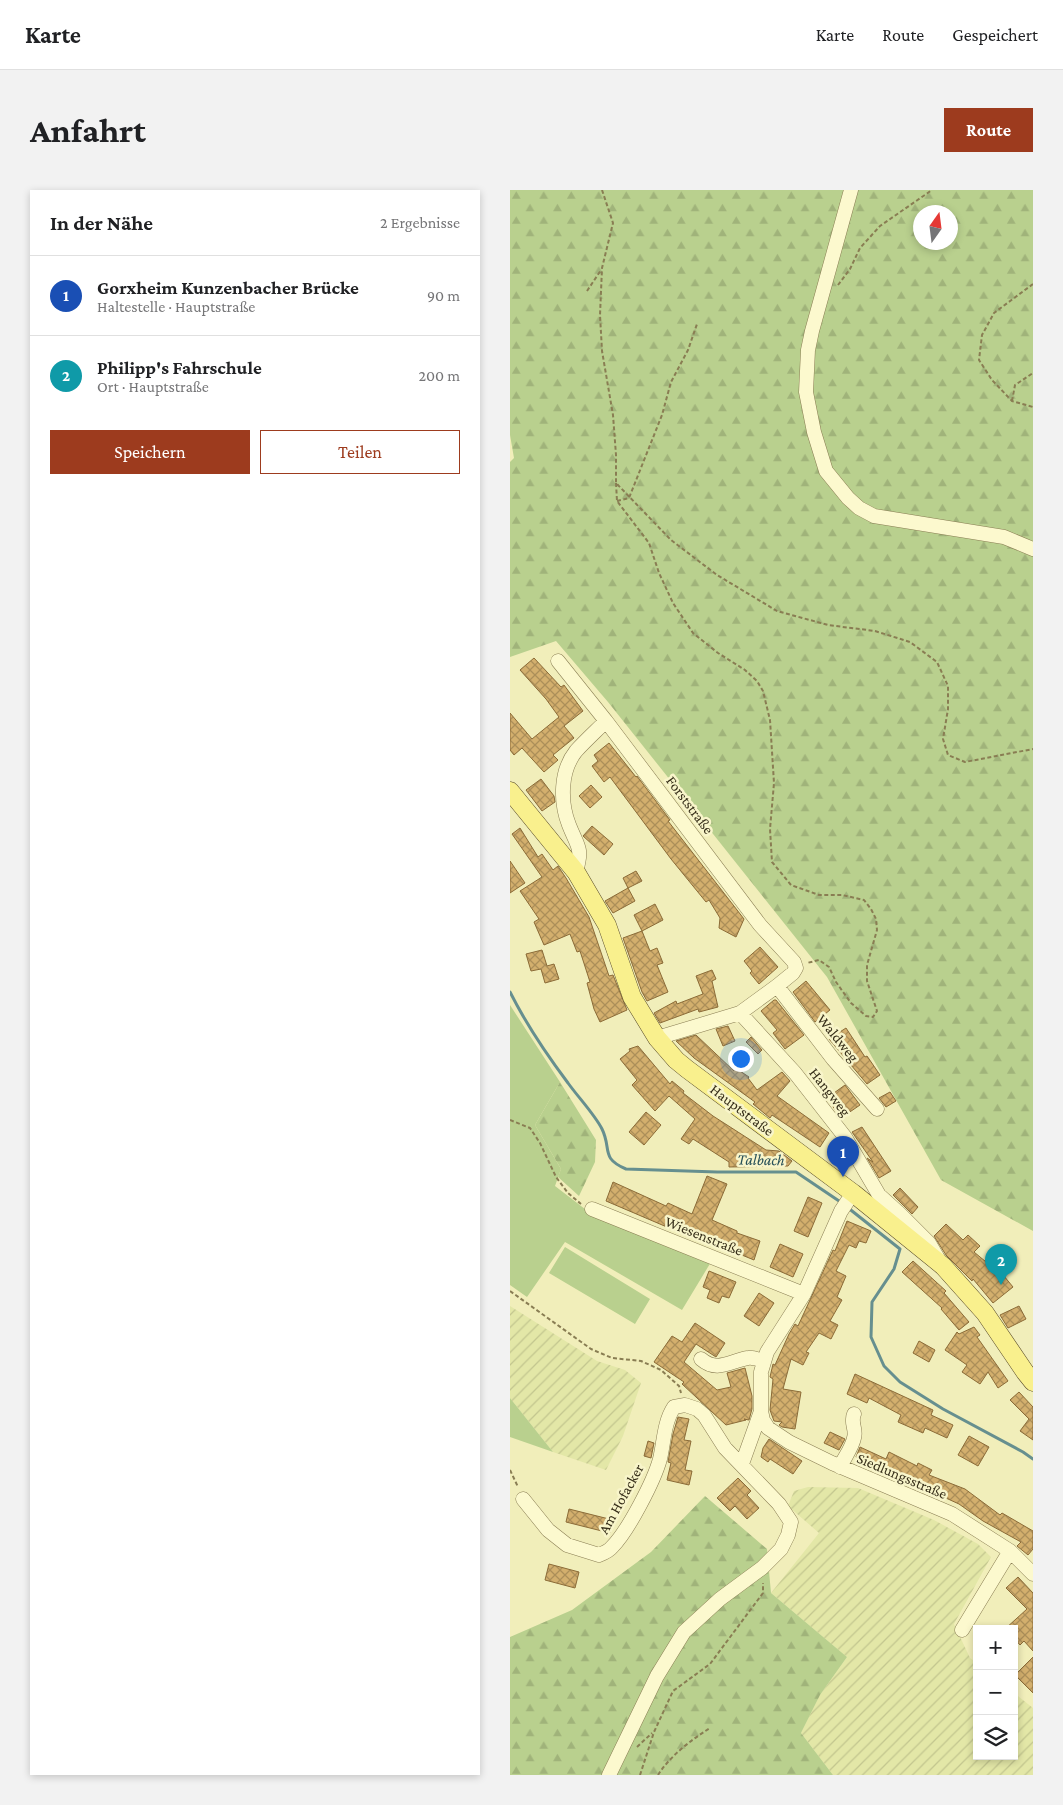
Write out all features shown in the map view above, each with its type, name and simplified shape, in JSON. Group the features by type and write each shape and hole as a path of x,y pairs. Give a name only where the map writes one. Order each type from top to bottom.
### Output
{"main road":[{"name":"Hauptstraße","path":"510,792 576,872 607,926 632,996 656,1038 676,1060 847,1202 943,1266 985,1313 1033,1382"}],"street":[{"path":"851,190 817,309 808,350 806,392 814,432 826,471 848,498 859,508 874,516 1004,537 1033,548"},
{"name":"Forststraße","path":"558,661 606,721 760,925 794,962 796,968"},
{"path":"576,872 580,852 564,809 563,788 567,770 576,752 606,721"},
{"path":"656,1038 740,1012 777,986 796,968"},
{"name":"Waldweg","path":"777,986 833,1059 877,1109"},
{"name":"Hangweg","path":"740,1012 795,1072 845,1136 879,1195 928,1243 943,1266"},
{"path":"742,1464 761,1411 761,1372 767,1352 804,1294 847,1202"},
{"name":"Wiesenstraße","path":"592,1209 804,1294"},
{"path":"702,1359 708,1365 716,1366 748,1358 764,1361"},
{"path":"609,1775 657,1676 684,1632 720,1599 762,1568 780,1549 788,1535 791,1522 779,1504 725,1448 704,1415 697,1409 684,1405"},
{"name":"Am Hofacker","path":"523,1499 548,1530 567,1545 599,1555 610,1550 622,1536 652,1480 659,1462 669,1414 674,1407 684,1405"},
{"name":"Siedlungsstraße","path":"761,1411 762,1420 768,1428 789,1442 840,1467 952,1514 1010,1551 1033,1574"},
{"path":"840,1467 854,1438 855,1432 852,1420 854,1414"},
{"path":"962,1630 1010,1551"}],"path":[{"path":"602,190 613,223 602,268 600,315 602,351 613,415 617,501 649,543 659,574 673,603 693,633 718,653 745,670 757,681 763,691 770,720 774,783 770,829 772,862 791,886 819,895 842,895 864,900 871,908 876,919 877,930 868,965 867,981 877,1011 873,1017 866,1016 860,1011 845,995 829,967 819,960 812,960 796,968"},
{"path":"833,291 850,268 860,248 880,226 932,190"},
{"path":"587,291 602,268"},
{"path":"1033,284 994,314 982,335 979,360 992,380 1012,401 1033,407"},
{"path":"629,498 662,415 671,382 688,350 697,324"},
{"path":"1012,401 1015,385 1033,373"},
{"path":"616,483 671,540 717,575 777,611 828,625 875,631 910,642 937,662 948,686 948,709 944,739 948,755 965,762 1033,749"},
{"path":"617,501 629,498"},
{"path":"510,1120 530,1128 540,1143 556,1177 568,1193 583,1206 592,1209"},
{"path":"510,1291 591,1349 612,1358 641,1361 662,1370 679,1386 684,1405"},
{"path":"510,1470 523,1499"},
{"path":"640,1775 654,1732 673,1691 710,1664 763,1593 762,1568"},
{"path":"658,1775 674,1756 710,1728"}],"green space":[{"path":"510,190 1033,190 1033,1231 941,1180 827,977 608,702 556,641 510,657 510,462 514,458 510,435"},
{"path":"510,1005 560,1082 535,1125 561,1169 555,1186 594,1216 711,1262 682,1310 565,1242 527,1297 510,1285"},
{"path":"560,1082 596,1140 595,1162 579,1196 558,1177 561,1169 535,1125"},
{"path":"565,1247 650,1299 635,1324 549,1273"},
{"path":"510,1306 597,1361 625,1370 641,1383 623,1436 606,1470 553,1452 510,1398"},
{"path":"510,1398 553,1452 510,1437"},
{"path":"808,1487 858,1488 934,1520 978,1544 991,1557 954,1624 970,1658 973,1660 973,1760 1018,1760 1018,1696 1033,1708 1033,1775 833,1775 801,1733 820,1695 847,1657 771,1593 819,1533 788,1506 794,1491"},
{"path":"705,1496 767,1549 771,1593 847,1657 820,1695 801,1733 833,1775 510,1775 510,1637 572,1610 651,1552"}],"building":[{"path":"534,658 561,687 564,685 583,711 564,726 574,738 553,755 558,760 544,772 522,748 514,755 510,750 510,713 532,739 559,717 520,670"},
{"path":"609,743 637,776 670,820 668,821 744,919 736,937 719,928 720,918 709,900 706,902 671,859 610,777 604,782 592,766 598,761 594,755"},
{"path":"541,779 554,796 555,802 542,811 526,790"},
{"path":"591,785 602,797 590,808 579,796"},
{"path":"592,826 613,844 604,855 583,836"},
{"path":"520,828 538,857 542,854 553,870 558,866 589,917 609,976 613,975 627,1010 600,1022 594,1009 587,983 590,982 580,951 577,952 570,934 544,945 534,922 539,919 520,891 542,877 512,834"},
{"path":"510,861 525,883 510,893"},
{"path":"636,871 642,881 628,888 623,878"},
{"path":"628,888 635,901 613,913 605,901"},
{"path":"655,904 663,920 642,931 634,915"},
{"path":"642,931 650,951 657,948 663,963 657,965 668,992 647,1001 623,938"},
{"path":"760,947 778,967 759,984 750,973 752,971 744,961"},
{"path":"542,950 547,966 554,964 559,979 545,983 541,969 531,971 526,954"},
{"path":"712,970 716,979 712,981 718,1007 699,1012 698,1009 660,1023 654,1013 676,1001 677,1004 703,994 696,976"},
{"path":"806,981 830,1010 815,1022 793,992"},
{"path":"776,1000 804,1035 785,1049 773,1033 777,1030 761,1011"},
{"path":"728,1026 735,1041 723,1046 716,1029"},
{"path":"846,1028 865,1057 867,1056 880,1075 867,1084 829,1039"},
{"path":"696,1035 734,1071 731,1065 749,1077 757,1090 782,1072 790,1081 777,1096 829,1133 820,1147 772,1115 770,1118 753,1104 755,1102 694,1058 676,1041"},
{"path":"751,1037 762,1050 758,1054 746,1042"},
{"path":"638,1046 670,1084 672,1081 684,1091 683,1093 713,1116 766,1150 779,1151 792,1161 788,1166 729,1167 729,1162 693,1139 689,1144 681,1139 695,1119 669,1096 655,1111 632,1085 637,1080 620,1059 630,1051 629,1049"},
{"path":"845,1085 860,1105 841,1118 827,1098"},
{"path":"890,1092 896,1101 886,1107 879,1098"},
{"path":"646,1112 661,1125 644,1145 629,1132"},
{"path":"862,1127 891,1171 879,1178 867,1158 873,1162 852,1132"},
{"path":"707,1176 727,1184 712,1220 737,1231 737,1233 760,1241 754,1260 703,1239 702,1242 606,1201 613,1182 666,1206 668,1203 692,1214"},
{"path":"900,1188 918,1207 912,1214 893,1195"},
{"path":"808,1197 822,1203 808,1237 794,1231"},
{"path":"847,1221 871,1231 866,1243 859,1241 856,1248 849,1245 836,1271 846,1276 837,1297 842,1300 830,1321 838,1325 831,1339 819,1333 806,1352 809,1353 803,1365 791,1359 783,1389 801,1392 795,1429 782,1427 779,1425 782,1422 774,1421 770,1410 773,1379 770,1377 773,1364 775,1365 795,1324 798,1326 833,1250 835,1251"},
{"path":"946,1224 963,1240 968,1235 980,1246 974,1252 997,1271 999,1270 1013,1287 993,1303 973,1279 972,1281 946,1255 934,1236"},
{"path":"780,1244 803,1254 793,1277 770,1267"},
{"path":"913,1261 946,1291 944,1293 969,1322 959,1330 942,1308 902,1272"},
{"path":"709,1271 736,1282 729,1298 722,1296 719,1303 707,1298 710,1290 703,1287"},
{"path":"759,1293 774,1303 759,1326 744,1316"},
{"path":"1019,1306 1026,1319 1008,1328 1000,1315"},
{"path":"695,1323 725,1343 716,1357 696,1344 684,1362 717,1390 731,1387 727,1373 745,1368 752,1396 752,1409 749,1420 744,1419 746,1420 726,1425 682,1384 684,1382 654,1362 672,1336 682,1342"},
{"path":"974,1327 980,1335 977,1337 1008,1381 998,1388 988,1372 980,1384 962,1372 967,1365 945,1350 957,1332 959,1334"},
{"path":"919,1341 935,1350 929,1362 913,1353"},
{"path":"855,1374 933,1410 931,1415 953,1425 947,1438 925,1428 923,1433 898,1422 901,1415 869,1398 867,1403 847,1394"},
{"path":"1019,1392 1033,1407 1033,1440 1020,1431 1029,1419 1010,1400"},
{"path":"678,1417 689,1419 684,1440 691,1441 685,1470 692,1471 689,1485 667,1480 671,1463 668,1462"},
{"path":"830,1432 845,1439 839,1450 824,1443"},
{"path":"969,1436 989,1447 978,1466 958,1455"},
{"path":"769,1439 802,1461 793,1474 770,1459 768,1462 761,1457 763,1448"},
{"path":"648,1441 654,1443 651,1458 644,1456"},
{"path":"860,1447 886,1459 889,1452 917,1466 918,1463 932,1470 929,1475 965,1489 1000,1515 1002,1513 1033,1531 1033,1549 1028,1555 1017,1546 1021,1542 983,1521 959,1504 856,1457"},
{"path":"738,1478 751,1491 747,1495 759,1508 747,1519 735,1506 730,1511 717,1498"},
{"path":"569,1509 613,1520 610,1533 566,1522"},
{"path":"549,1564 579,1572 575,1588 545,1580"},
{"path":"1018,1577 1033,1593 1033,1651 1024,1641 1020,1645 1018,1643 1018,1625 1009,1625 1027,1609 1006,1588"},
{"path":"1033,1657 1033,1693 1018,1678 1018,1672"}],"waterway":[{"name":"Talbach","path":"510,992 545,1050 599,1124 605,1136 610,1157 618,1165 626,1169 796,1172 842,1203"},
{"name":"Talbach","path":"847,1207 900,1249 894,1269 872,1302 871,1337 884,1366 900,1382 943,1409 1033,1459"}],"place":[{"name":"Gorxheim Kunzenbacher Brücke","path":"843,1177"},
{"name":"Philipp's Fahrschule","path":"1001,1285"}]}
